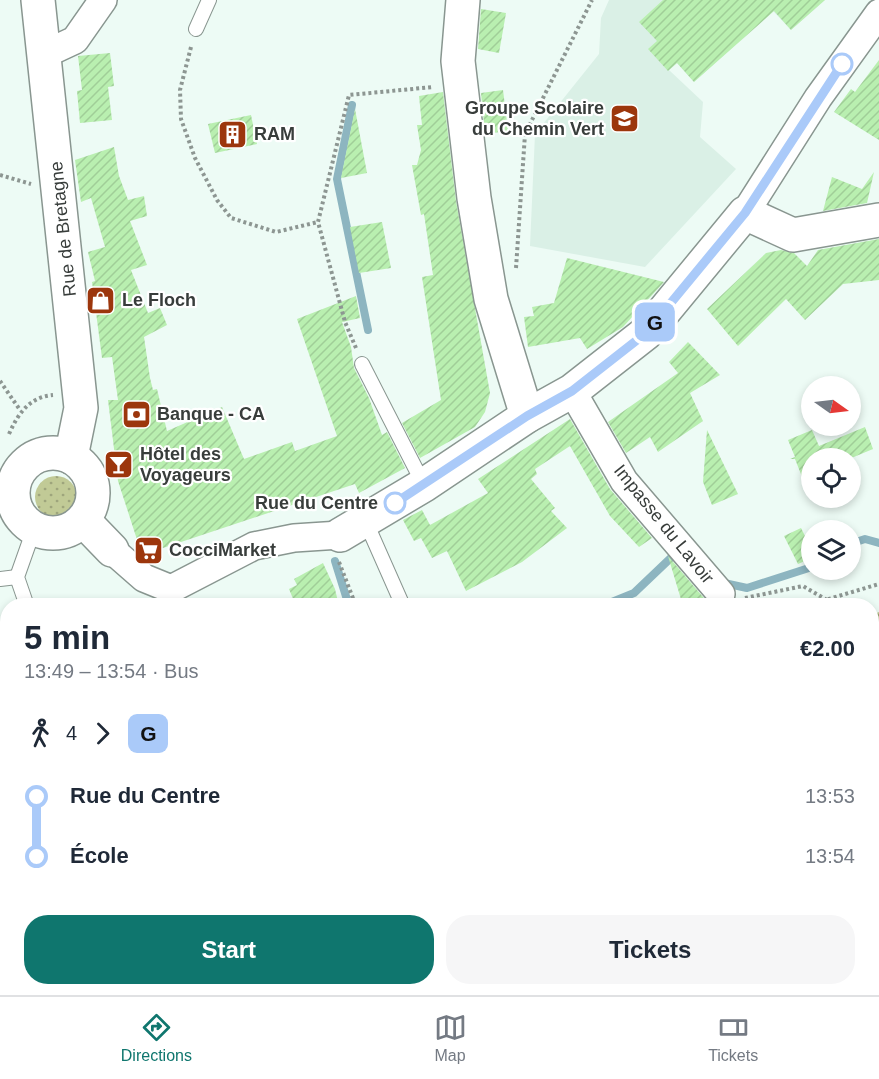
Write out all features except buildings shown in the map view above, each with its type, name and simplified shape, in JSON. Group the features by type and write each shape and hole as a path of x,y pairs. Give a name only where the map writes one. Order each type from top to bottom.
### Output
{"street":[{"name":"Rue de Bretagne","path":"38,0 81,408 70,457"},
{"path":"463,0 458,61 474,198 491,299 527,416"},
{"path":"45,54 75,40 93,6"},
{"path":"83,520 144,578 173,598 254,546 344,530 424,485 527,416 572,391 646,333 745,213 818,98 879,13"},
{"path":"745,213 793,235 879,220"},
{"name":"Impasse du Lavoir","path":"572,391 624,481 721,594"},
{"path":"59,454 70,457 85,469 93,486 93,498 83,520 73,529 60,533 34,529 17,511 9,457 59,454"}],"lane":[{"path":"196,29 209,0"},
{"path":"362,364 424,485"},
{"path":"24,598 17,577 34,529"},
{"path":"344,530 397,598"},
{"path":"0,579 17,577"}],"path":[{"path":"515,273 525,134 592,0"},
{"path":"196,29 180,90 181,119 195,158 217,200 231,218 276,232 318,222"},
{"path":"362,364 345,322 318,222 349,95 460,84"},
{"path":"0,381 20,410"},
{"path":"9,457 20,410 43,396"},
{"path":"344,530 355,598"},
{"path":"834,598 879,584"},
{"path":"746,598 803,586 824,598"},
{"path":"721,594 731,598"}],"shaded area":[{"name":"Groupe Scolaire du Chemin Vert","path":"609,0 825,0 791,30 773,11 694,82 677,63 669,70 703,102 700,137 736,169 645,267 530,246 535,134 599,54 601,18"}],"green space":[{"path":"56,476 64,477 71,482 76,489 76,505 71,512 64,517 56,518 48,517 41,512 36,505 35,497 36,489 41,482 48,477"}],"waterway":[{"path":"352,105 337,179 368,330"},
{"path":"861,540 865,539 879,543"},
{"path":"622,598 634,593 676,553"},
{"path":"335,561 347,598"},
{"path":"724,583 747,588 801,571"}],"bus line":[{"name":"G","path":"395,503 527,416 572,391 646,333 745,213 842,64"}],"place":[{"name":"Groupe Scolaire du Chemin Vert","path":"625,118"},
{"name":"RAM","path":"233,134"},
{"name":"Le Floch","path":"101,300"},
{"name":"Banque - CA","path":"136,414"},
{"name":"Hôtel des Voyageurs","path":"119,464"},
{"name":"Rue du Centre","path":"395,503"},
{"name":"CocciMarket","path":"148,550"}]}
